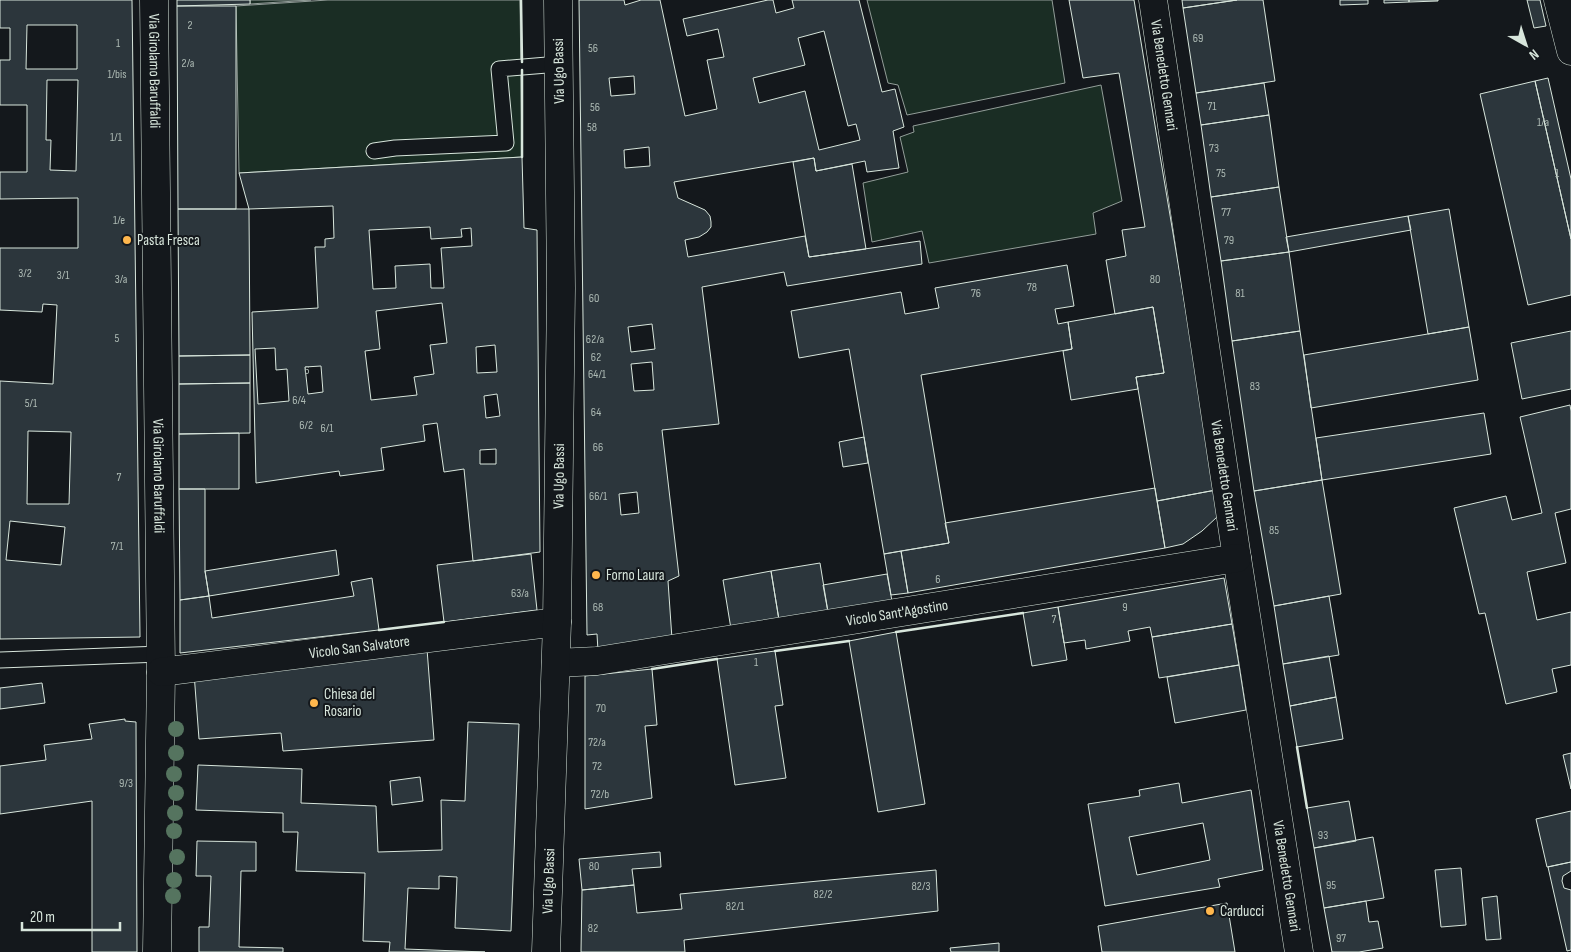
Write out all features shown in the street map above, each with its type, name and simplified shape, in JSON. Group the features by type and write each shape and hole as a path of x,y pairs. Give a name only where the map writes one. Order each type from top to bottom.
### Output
{"street":[{"name":"Via Girolamo Baruffaldi","path":"154,0 161,663 157,952"},
{"name":"Via Ugo Bassi","path":"546,952 557,622 562,288 558,0"},
{"name":"Via Benedetto Gennari","path":"1153,0 1237,558 1299,952"},
{"path":"1558,0 1571,51"},
{"name":"Vicolo Sant'Agostino","path":"556,662 607,659 1237,558"},
{"name":"Vicolo San Salvatore","path":"161,663 557,622"}],"lane":[{"path":"374,151 395,148 506,143 499,69 559,64"},
{"path":"0,660 161,663"}],"green space":[{"path":"250,0 311,0 250,4"},
{"path":"328,0 520,0 522,157 239,173 236,6"},
{"path":"867,0 1052,0 1065,83 907,115 898,85 888,83"},
{"path":"1101,85 1122,201 1093,213 1096,234 929,263 922,231 872,242 863,183 908,172 900,137 914,132 913,126"}],"building":[{"path":"0,0 132,0 140,637 0,639 0,381 53,384 57,305 43,304 42,312 0,310 0,248 78,248 78,198 0,199 0,172 27,172 27,105 0,105 0,60 10,60 10,28 0,28","holes":["27,25 77,25 77,69 26,69","47,80 78,80 76,171 50,170 51,140 46,140","28,431 71,432 69,504 27,504","10,521 65,527 61,565 6,560"]},
{"path":"177,0 250,0 250,4 177,6"},
{"path":"579,0 624,0 625,5 641,0 660,0 685,116 717,109 707,60 724,57 718,29 687,36 683,19 768,0 773,0 776,13 794,8 792,0 859,0 882,92 895,89 904,127 893,131 899,168 867,172 865,161 816,171 814,158 674,182 678,198 705,210 710,216 711,227 707,232 699,237 685,240 688,257 805,236 809,257 920,241 922,264 787,286 784,272 702,287 719,424 662,430 679,576 668,581 672,639 598,651 597,634 587,635","holes":["824,31 848,126 856,124 860,140 819,150 805,91 759,103 753,78 805,65 798,38","634,76 635,94 611,96 609,78","649,147 650,166 625,168 624,150","652,324 655,349 631,352 628,327","652,362 654,390 634,391 631,364","637,492 639,513 621,515 619,494"]},
{"path":"1069,0 1134,0 1216,490 1157,501 1136,377 1164,373 1153,307 1115,314 1106,260 1126,256 1122,230 1145,227 1119,73 1083,78"},
{"path":"1182,0 1237,0 1183,8"},
{"path":"1237,0 1263,0 1275,81 1196,93 1183,8"},
{"path":"1340,0 1368,0 1368,4 1340,5"},
{"path":"1384,0 1409,0 1409,2 1384,3"},
{"path":"1409,0 1438,0 1438,1 1409,2"},
{"path":"1527,0 1540,0 1546,26 1534,28"},
{"path":"177,6 236,6 236,209 178,209"},
{"path":"1548,78 1571,179 1571,239 1535,81"},
{"path":"1535,81 1571,239 1571,295 1528,305 1480,94"},
{"path":"1264,83 1269,115 1201,125 1196,93"},
{"path":"1269,115 1279,187 1211,197 1201,125"},
{"path":"522,157 524,228 537,230 540,552 473,561 464,469 444,472 437,423 423,425 425,441 381,448 384,470 340,476 339,471 256,483 252,312 318,308 315,247 325,247 325,239 334,238 333,206 249,209 239,173","holes":["430,227 431,239 462,237 461,229 471,228 472,246 441,248 444,288 431,288 430,264 395,266 396,288 373,289 369,230","442,303 447,343 430,345 434,374 414,377 417,395 371,400 365,351 380,349 376,311","495,345 497,372 477,373 476,347","275,348 276,370 287,369 289,401 258,404 255,349","321,366 323,392 308,394 305,367","497,394 500,416 486,418 484,396","496,449 496,464 480,464 480,450"]},
{"path":"814,158 816,171 852,164 866,249 809,257 793,162"},
{"path":"1279,187 1289,252 1221,261 1211,197"},
{"path":"178,209 249,209 250,355 179,356"},
{"path":"1449,209 1469,327 1428,334 1408,216"},
{"path":"1408,216 1411,230 1289,252 1286,237"},
{"path":"1289,252 1300,331 1232,341 1221,261"},
{"path":"1067,265 1074,306 1055,309 1058,324 1068,322 1072,349 921,375 949,543 884,554 849,349 799,358 791,311 901,292 905,314 939,308 935,288"},
{"path":"1153,307 1164,373 1136,377 1138,389 1071,400 1063,351 1072,349 1068,322"},
{"path":"1469,327 1478,380 1311,408 1304,355"},
{"path":"1300,331 1322,480 1254,491 1232,341"},
{"path":"1571,331 1571,389 1522,399 1511,343"},
{"path":"250,355 250,383 179,384 179,356"},
{"path":"250,383 250,433 179,434 179,384"},
{"path":"1570,405 1571,509 1555,513 1566,563 1527,572 1537,620 1571,612 1571,665 1552,669 1557,692 1506,704 1485,613 1479,614 1454,508 1506,496 1512,520 1542,513 1520,417"},
{"path":"1484,413 1491,454 1322,480 1316,438"},
{"path":"239,433 239,489 179,489 179,434"},
{"path":"864,437 868,463 843,467 839,442"},
{"path":"1322,480 1341,594 1274,606 1254,491"},
{"path":"1155,488 1165,548 908,593 901,551 949,543 945,523"},
{"path":"179,489 205,489 205,571 209,596 180,600"},
{"path":"1216,490 1217,517 1202,531 1183,544 1165,548 1157,501"},
{"path":"336,550 339,575 209,596 205,571"},
{"path":"901,551 908,593 891,595 884,554"},
{"path":"531,554 537,610 444,622 437,565"},
{"path":"820,563 828,612 779,620 771,571"},
{"path":"771,571 779,620 731,629 723,580"},
{"path":"887,574 892,601 828,612 823,585"},
{"path":"372,578 379,630 180,653 180,600 209,596 212,618 354,596 351,582"},
{"path":"1224,578 1232,624 1152,637 1150,627 1128,631 1130,641 1086,649 1085,640 1064,643 1058,607"},
{"path":"1329,596 1339,655 1283,664 1274,606"},
{"path":"1058,607 1067,660 1032,666 1023,613"},
{"path":"1232,624 1239,665 1159,678 1152,637"},
{"path":"896,632 925,804 878,812 849,641"},
{"name":"Chiesa del Rosario","path":"427,649 434,740 283,751 281,733 199,739 194,673"},
{"path":"775,651 783,705 775,706 786,778 735,785 717,659"},
{"path":"1329,656 1336,697 1290,706 1283,664"},
{"path":"1239,665 1246,710 1175,723 1167,677"},
{"path":"652,669 657,725 645,726 652,798 585,809 585,676"},
{"path":"42,683 45,703 0,709 0,688"},
{"path":"1336,697 1343,739 1297,747 1290,706"},
{"path":"125,719 125,721 136,722 137,952 92,952 92,801 0,814 0,766 46,760 44,745 92,739 89,724"},
{"path":"468,722 519,724 511,931 455,928 457,877 439,876 439,889 408,888 405,949 485,952 389,952 390,942 363,941 365,873 296,871 298,832 283,832 283,813 196,810 198,765 302,769 301,803 376,806 378,852 442,850 441,800 465,801"},
{"path":"1571,753 1571,789 1563,755"},
{"path":"420,777 423,801 392,805 390,781"},
{"path":"1179,783 1182,803 1251,790 1263,870 1218,879 1220,887 1105,906 1088,804 1140,796 1139,790","holes":["1203,823 1210,860 1137,875 1129,837"]},
{"path":"1349,801 1356,841 1314,848 1307,808"},
{"path":"1571,811 1571,862 1547,867 1536,819"},
{"path":"1373,837 1384,898 1324,908 1314,848"},
{"path":"197,841 256,842 256,871 241,871 239,947 283,948 283,952 199,952 199,927 209,927 211,876 196,876"},
{"path":"660,852 661,867 632,869 634,885 582,890 579,859"},
{"path":"1571,862 1571,871 1563,876 1562,881 1564,888 1571,890 1571,950 1567,951 1548,867"},
{"path":"1461,868 1466,925 1441,927 1435,870"},
{"path":"936,870 938,911 684,940 685,952 581,952 582,890 634,885 637,913 682,909 680,894"},
{"path":"1497,896 1501,939 1486,940 1482,898"},
{"path":"1366,901 1369,922 1378,921 1383,948 1359,952 1332,952 1324,908"},
{"path":"1227,903 1235,952 1102,952 1098,926"},
{"path":"999,943 999,952 951,952 950,948"}],"wall":[{"path":"521,0 522,62"},
{"path":"522,70 522,157"},
{"path":"896,632 1023,613"},
{"path":"379,630 444,622"},
{"path":"775,651 849,641"},
{"path":"652,669 717,659"},
{"path":"1297,747 1307,808"}],"place":[{"name":"Pasta Fresca","path":"127,240"},
{"name":"Forno Laura","path":"596,575"},
{"name":"Chiesa del Rosario","path":"314,703"},
{"name":"Carducci","path":"1210,911"}]}
